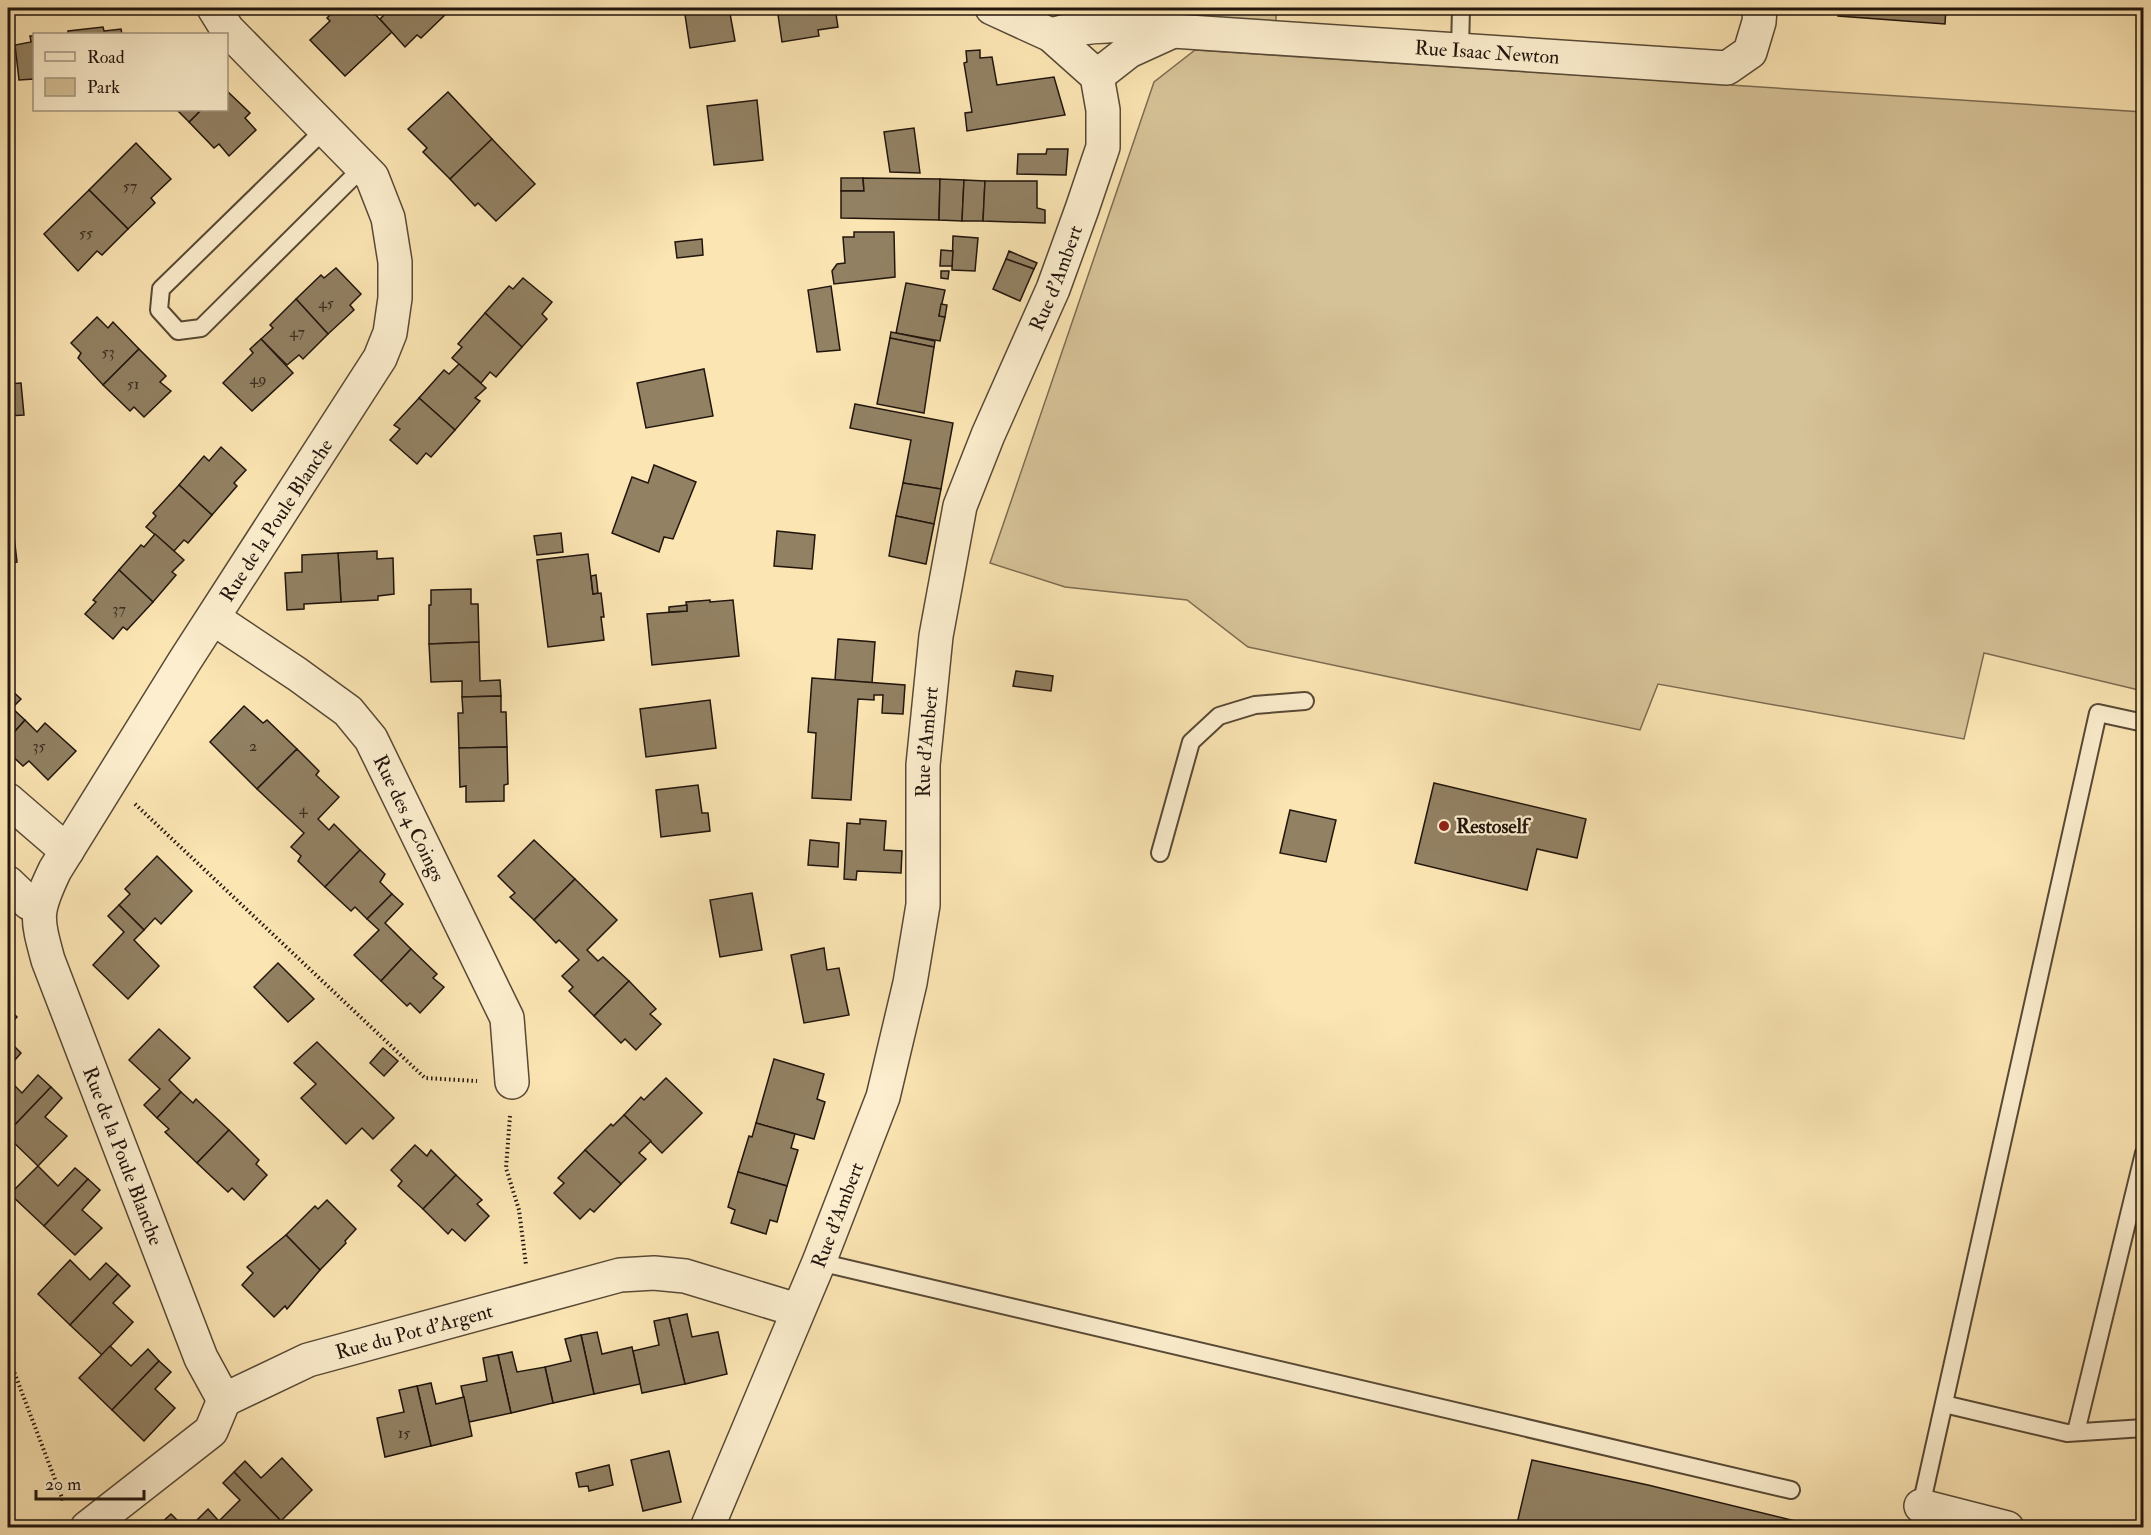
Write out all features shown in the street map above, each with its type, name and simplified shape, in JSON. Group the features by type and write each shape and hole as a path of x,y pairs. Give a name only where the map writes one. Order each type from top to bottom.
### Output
{"street":[{"name":"Rue de la Poule Blanche","path":"214,8 227,29 372,177 387,218 395,262 395,298 390,333 380,358 55,870 39,906 38,919 48,960 201,1358 224,1400"},
{"path":"992,8 1051,35 1097,76"},
{"name":"Rue Isaac Newton","path":"1051,35 1074,28 1114,24 1173,31 1727,68 1750,52 1759,22 1760,8"},
{"name":"Rue Isaac Newton","path":"1097,76 1129,51 1173,31"},
{"name":"Rue d'Ambert","path":"706,1527 819,1262 883,1097 910,983 923,905 923,765 936,636 960,506 988,435 1053,289 1103,147 1103,111 1097,76"},
{"name":"Rue des 4 Coings","path":"213,618 348,711 371,740 507,1018 512,1083"},
{"path":"8,800 67,851"},
{"path":"8,884 29,903 39,906"},
{"name":"Rue du Pot d'Argent","path":"224,1400 308,1360 620,1275 654,1273 685,1276 798,1310"},
{"path":"77,1519 211,1431 224,1400"},
{"path":"1921,1506 2007,1527"}],"lane":[{"path":"1460,49 1461,8"},
{"path":"325,129 161,289 159,310 178,331 201,328 363,167"},
{"path":"1160,853 1191,742 1219,716 1255,705 1305,700"},
{"path":"1921,1506 2098,712 2144,723"},
{"path":"2076,1432 2144,1153"},
{"path":"819,1262 1791,1490"},
{"path":"1944,1404 2067,1433 2144,1428"}],"path":[{"path":"111,781 425,1078 512,1083 506,1168 519,1210 529,1299"},
{"path":"8,1356 77,1519"}],"green space":[{"path":"1043,8 1276,8 1276,24"},
{"path":"1195,50 2143,112 2143,691 1984,653 1964,739 1658,684 1640,730 1248,647 1187,600 1065,587 990,563 1154,82"}],"building":[{"path":"337,8 369,8 392,32 345,76 310,40 330,21 327,18"},
{"path":"391,8 442,8 447,13 421,38 417,35 405,47 380,19"},
{"path":"684,8 729,8 735,41 690,48"},
{"path":"777,8 835,8 838,27 818,30 819,36 782,42"},
{"path":"1838,8 1946,8 1945,24 1838,16"},
{"path":"103,27 104,31 121,29 122,33 68,33 68,31"},
{"path":"30,36 33,36 33,79 19,80 15,45 31,42"},
{"path":"980,50 980,58 992,57 997,85 1054,77 1065,115 967,131 965,113 972,112 964,63 967,62 966,51"},
{"path":"228,92 250,113 245,118 256,130 229,156 219,144 214,148 189,122 200,111 228,111"},
{"path":"448,92 492,139 450,179 423,152 427,148 408,129"},
{"path":"757,100 763,160 714,165 707,106"},
{"path":"178,111 200,111 189,122"},
{"path":"914,128 920,173 890,172 884,132"},
{"path":"492,139 535,184 496,221 478,203 475,206 450,179"},
{"path":"136,143 171,179 151,198 155,203 128,229 89,190"},
{"path":"1047,149 1068,149 1066,175 1017,174 1018,154 1046,154"},
{"path":"841,178 863,178 864,191 841,191"},
{"path":"863,178 940,179 939,220 841,218 841,191 864,191"},
{"path":"940,179 964,180 962,221 939,220"},
{"path":"964,180 985,181 983,221 962,221"},
{"path":"985,181 1037,181 1037,208 1045,210 1045,223 983,221"},
{"path":"89,190 128,229 102,255 97,251 78,271 44,234"},
{"path":"854,232 894,232 895,277 834,284 832,271 837,264 845,263 843,237 854,237"},
{"path":"953,236 978,238 975,271 952,270"},
{"path":"702,239 703,255 677,258 675,242"},
{"path":"941,250 953,251 952,266 940,266"},
{"path":"1009,251 1037,263 1034,269 1006,259"},
{"path":"1006,259 1034,269 1020,301 993,289"},
{"path":"336,268 361,294 350,305 354,310 328,334 296,299 321,275 324,278"},
{"path":"941,271 949,271 948,279 941,278"},
{"path":"523,278 552,302 542,314 547,319 522,347 485,313 509,286 513,289"},
{"path":"906,283 945,290 939,316 945,317 940,341 896,333"},
{"path":"831,286 840,350 817,352 808,290"},
{"path":"296,299 328,334 303,359 299,355 287,365 261,339 273,328 270,325"},
{"path":"941,304 947,305 945,317 939,316"},
{"path":"485,313 522,347 496,377 490,372 481,383 452,358 462,347 458,344"},
{"path":"97,317 108,328 113,322 139,349 103,385 78,358 81,353 71,343"},
{"path":"891,332 935,341 934,347 890,338"},
{"path":"890,338 934,347 924,413 877,404"},
{"path":"261,339 293,373 252,411 223,383 253,353 250,349"},
{"path":"139,349 166,376 160,382 171,391 144,417 134,407 130,411 103,385"},
{"path":"459,364 486,388 475,398 480,401 455,430 419,398 444,370 449,374"},
{"path":"704,369 713,416 646,428 637,383"},
{"path":"21,383 24,415 8,416 8,384"},
{"path":"419,398 455,430 431,457 426,453 417,464 390,440 400,429 394,425"},
{"path":"855,404 953,423 941,489 903,483 911,440 850,428"},
{"path":"221,447 246,470 234,483 237,486 212,515 179,485 204,456 209,461"},
{"path":"654,465 696,482 673,539 664,537 659,552 612,533 632,477 648,483"},
{"path":"903,483 941,489 934,524 896,516"},
{"path":"179,485 212,515 188,543 184,540 174,551 146,527 156,516 153,513"},
{"path":"896,516 934,524 926,564 889,556"},
{"path":"8,518 12,518 17,562 8,563"},
{"path":"777,531 815,535 812,569 774,566"},
{"path":"561,533 563,552 537,555 534,536"},
{"path":"155,534 184,560 172,572 176,575 153,602 119,570 141,545 144,547"},
{"path":"377,551 377,559 393,558 394,594 378,596 378,600 341,602 338,553"},
{"path":"338,553 341,602 304,604 304,609 287,610 285,573 302,572 302,555"},
{"path":"588,554 593,594 601,593 604,640 548,647 537,560"},
{"path":"119,570 153,602 127,630 123,627 113,639 85,614 96,602 93,600"},
{"path":"596,575 598,593 593,594 591,576"},
{"path":"471,589 471,604 478,604 479,642 429,644 431,590"},
{"path":"710,600 710,602 733,600 739,656 652,665 647,614 687,611 686,602"},
{"path":"687,605 687,611 669,612 669,607"},
{"path":"838,639 875,642 872,683 835,680"},
{"path":"479,642 480,681 500,680 501,696 462,697 462,681 431,682 429,644"},
{"path":"1016,671 1053,676 1051,691 1013,686"},
{"path":"812,678 905,685 903,714 882,713 883,695 874,695 874,700 858,699 851,800 812,798 816,733 808,732"},
{"path":"8,687 21,699 12,708 25,720 8,739"},
{"path":"501,696 501,712 506,712 507,747 459,748 458,713 463,713 462,697"},
{"path":"710,700 716,748 646,757 640,709"},
{"path":"244,706 263,723 267,720 297,749 257,789 210,742"},
{"path":"25,720 37,732 45,723 76,751 48,780 29,761 23,766 8,752 8,739"},
{"path":"507,747 508,784 504,785 504,801 466,802 466,786 460,787 459,748"},
{"path":"297,749 319,771 316,775 339,797 318,819 329,830 334,824 360,850 325,887 298,861 301,856 291,847 304,833 257,789"},
{"path":"1434,783 1586,819 1577,858 1537,849 1527,890 1415,863"},
{"path":"698,785 702,813 708,813 710,831 661,837 656,790"},
{"path":"1290,810 1336,820 1326,862 1280,853"},
{"path":"860,819 886,821 884,850 902,851 901,873 857,871 856,880 844,879 847,823 860,824"},
{"path":"534,840 575,879 534,920 510,897 515,893 498,876"},
{"path":"810,840 839,843 838,867 808,865"},
{"path":"360,850 385,874 380,882 392,894 367,919 355,907 351,911 325,887"},
{"path":"157,856 192,891 161,924 155,918 144,930 119,905 130,894 125,889"},
{"path":"575,879 617,920 587,950 598,961 603,957 629,981 594,1016 569,991 573,987 562,976 579,960 559,940 556,943 534,920"},
{"path":"752,893 762,950 720,957 710,900"},
{"path":"392,894 403,904 385,923 411,949 381,981 354,955 379,930 367,919"},
{"path":"119,905 144,930 134,940 159,966 128,999 93,965 124,932 108,916"},
{"path":"824,948 827,970 839,968 849,1015 804,1023 791,955"},
{"path":"411,949 437,974 433,978 444,987 420,1013 410,1003 407,1006 381,981"},
{"path":"278,963 314,999 288,1022 254,987"},
{"path":"629,981 656,1009 650,1014 661,1024 636,1050 625,1039 621,1043 594,1016"},
{"path":"8,1008 17,1017 8,1026"},
{"path":"159,1029 190,1058 169,1080 181,1092 157,1118 144,1105 160,1089 129,1060"},
{"path":"8,1040 21,1053 8,1068"},
{"path":"317,1042 394,1118 373,1139 362,1128 346,1144 301,1098 316,1084 294,1063"},
{"path":"383,1048 398,1061 384,1076 370,1063"},
{"path":"774,1059 824,1074 817,1099 825,1102 814,1139 756,1123"},
{"path":"38,1075 51,1087 8,1132 8,1079 22,1093"},
{"path":"666,1078 702,1113 662,1153 624,1115 641,1097 644,1100"},
{"path":"51,1087 62,1098 45,1117 67,1136 38,1166 8,1137 8,1132"},
{"path":"181,1092 193,1103 196,1099 229,1130 197,1163 165,1132 169,1129 157,1118"},
{"path":"624,1115 651,1141 639,1153 646,1159 621,1184 585,1150 611,1124 613,1126"},
{"path":"756,1123 795,1134 791,1148 798,1150 787,1186 738,1172 749,1136 752,1137"},
{"path":"229,1130 259,1160 256,1164 267,1175 244,1200 232,1188 228,1192 197,1163"},
{"path":"415,1145 427,1156 431,1150 456,1175 423,1209 398,1186 402,1181 391,1170"},
{"path":"585,1150 621,1184 594,1212 590,1209 580,1219 554,1193 564,1183 558,1178"},
{"path":"38,1166 58,1186 75,1168 88,1179 44,1226 10,1194"},
{"path":"738,1172 787,1186 777,1222 770,1220 766,1234 731,1223 735,1210 728,1207"},
{"path":"456,1175 482,1200 477,1204 489,1216 465,1241 452,1229 448,1234 423,1209"},
{"path":"88,1179 100,1190 82,1210 102,1228 75,1255 44,1226"},
{"path":"327,1200 356,1229 320,1270 286,1235 315,1206 318,1209"},
{"path":"286,1235 320,1270 287,1309 285,1306 274,1317 242,1285 253,1273 247,1267"},
{"path":"70,1260 90,1280 106,1263 118,1274 70,1325 38,1294"},
{"path":"118,1274 130,1286 113,1303 133,1322 102,1355 70,1325"},
{"path":"687,1314 692,1337 718,1332 727,1374 685,1384 669,1318"},
{"path":"669,1318 685,1384 642,1393 633,1351 659,1345 654,1321"},
{"path":"597,1332 602,1354 632,1347 640,1384 594,1394 581,1335"},
{"path":"581,1335 594,1394 553,1403 545,1367 571,1361 565,1339"},
{"path":"110,1346 131,1366 148,1349 159,1361 112,1410 79,1378"},
{"path":"512,1352 517,1372 545,1367 553,1403 511,1413 498,1355"},
{"path":"498,1355 511,1413 469,1422 461,1386 487,1381 483,1358"},
{"path":"159,1361 171,1372 155,1389 175,1408 144,1441 112,1410"},
{"path":"431,1383 436,1404 464,1397 472,1436 431,1446 417,1386"},
{"path":"417,1386 431,1446 385,1457 377,1418 404,1412 399,1390"},
{"path":"669,1451 681,1502 643,1511 631,1460"},
{"path":"282,1458 312,1490 281,1521 234,1472 245,1461 261,1478"},
{"path":"1532,1460 1648,1485 1824,1528 1516,1528"},
{"path":"609,1465 613,1485 589,1491 588,1486 579,1487 576,1473"},
{"path":"234,1472 281,1521 274,1528 225,1528 219,1521 240,1500 223,1483"},
{"path":"208,1509 225,1528 189,1528"},
{"path":"171,1514 185,1528 165,1528 161,1523"}],"place":[{"name":"Restoself","path":"1444,826"}]}
